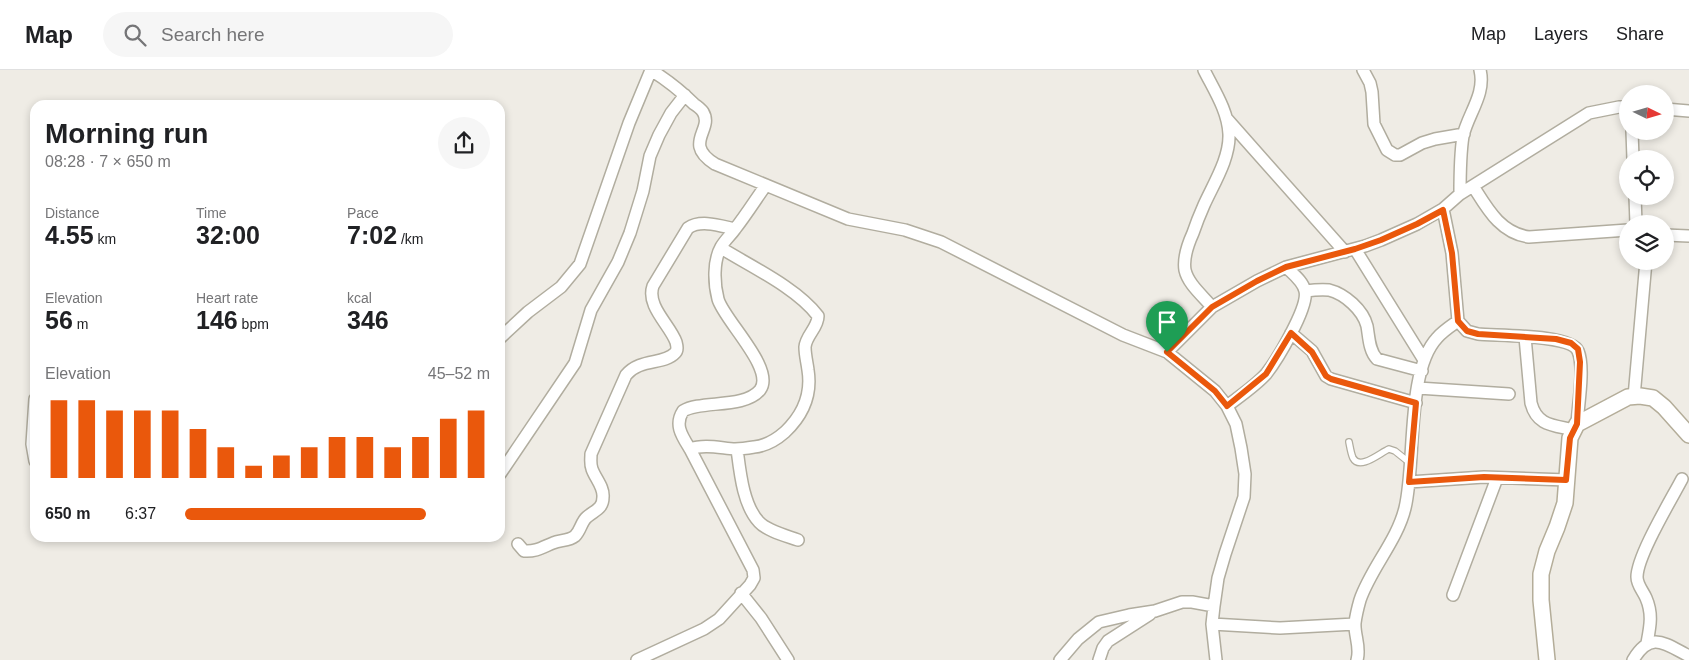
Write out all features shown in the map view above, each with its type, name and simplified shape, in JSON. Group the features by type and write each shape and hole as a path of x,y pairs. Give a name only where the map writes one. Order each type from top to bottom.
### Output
{"street":[{"path":"505,333 528,312 561,287 580,264 629,123 651,70 685,95 703,112 704,124 699,145 703,155 715,164 848,219 905,230 940,242 1123,335 1167,352 1215,391 1227,406 1236,424 1245,474 1244,497 1224,554 1218,578 1212,624 1216,660"},
{"path":"1204,70 1227,119 1229,134 1227,152 1203,206 1186,256 1185,271 1193,285 1212,307"},
{"path":"1363,70 1370,83 1372,92 1374,124 1387,150 1391,154 1400,155 1411,148 1435,139 1464,134"},
{"path":"1460,194 1461,149 1464,134 1480,92 1482,80 1480,70"},
{"path":"505,467 575,363 591,310 618,262 630,233 643,191 650,156 671,113 685,95"},
{"path":"1167,352 1212,307 1257,281 1286,267 1350,250 1390,236 1443,210 1460,194 1589,113 1619,108"},
{"path":"1674,110 1689,111"},
{"path":"1227,119 1350,250 1423,366"},
{"path":"637,660 704,629 719,619 753,581 753,570 690,449 679,432 678,420 683,411 695,407 722,405 741,400 760,390 762,384 760,367 719,302 715,282 717,261 721,248 766,185"},
{"path":"1473,186 1493,218 1519,236 1529,237 1619,231"},
{"path":"1443,210 1452,253 1458,321 1467,331 1478,334 1556,339 1571,343 1578,349 1580,362 1576,427 1570,438 1565,503 1558,527 1547,551 1541,574 1547,660"},
{"path":"518,544 524,551 531,552 574,537 580,530 586,517 599,509 603,492 591,467 591,454 626,375 636,366 666,358 677,350 676,340 656,309 652,296 653,286 688,228 701,223 736,229"},
{"path":"1674,236 1689,236"},
{"path":"690,449 698,446 737,449 758,447 778,437 795,422 803,410 807,399 809,372 805,354 806,341 817,323 818,316 805,303 779,283 721,248"},
{"path":"1227,406 1266,374 1304,308 1306,291 1300,280 1286,267"},
{"path":"1634,397 1645,270"},
{"path":"1306,291 1329,290 1348,300 1361,313 1366,323 1372,354 1377,359 1423,366"},
{"path":"1357,660 1359,647 1355,624 1360,602 1367,583 1398,528 1405,508 1416,403 1423,366 1437,338 1458,321"},
{"path":"1291,333 1312,352 1326,376 1331,379 1416,403"},
{"path":"1525,337 1531,403 1534,413 1539,419 1546,423 1576,427 1628,397 1640,396 1652,398 1664,406 1689,435"},
{"path":"1418,388 1510,394"},
{"path":"737,449 746,501 760,523 779,534 798,540"},
{"path":"1409,482 1497,478 1566,480"},
{"path":"1453,595 1497,478"},
{"path":"1647,644 1651,615 1637,579 1638,567 1682,480"},
{"path":"741,593 761,618 788,660"},
{"path":"1060,660 1078,639 1099,622 1156,610 1182,602 1214,606"},
{"path":"1100,660 1108,641 1156,610"},
{"path":"1212,624 1280,628 1355,624"},
{"path":"1633,660 1638,652 1647,644 1654,642 1664,643 1689,656"}],"lane":[{"path":"1349,442 1353,458 1356,462 1363,463 1390,449 1410,464"}],"route":[{"path":"1443,210 1452,253 1458,321 1467,331 1478,334 1556,339 1571,343 1578,349 1580,381 1577,424 1570,438 1566,480 1484,477 1409,482 1416,403 1331,379 1321,369 1312,352 1291,333 1266,374 1227,406 1215,391 1167,352 1212,307 1257,281 1286,267 1355,249 1381,240 1443,210"}]}
